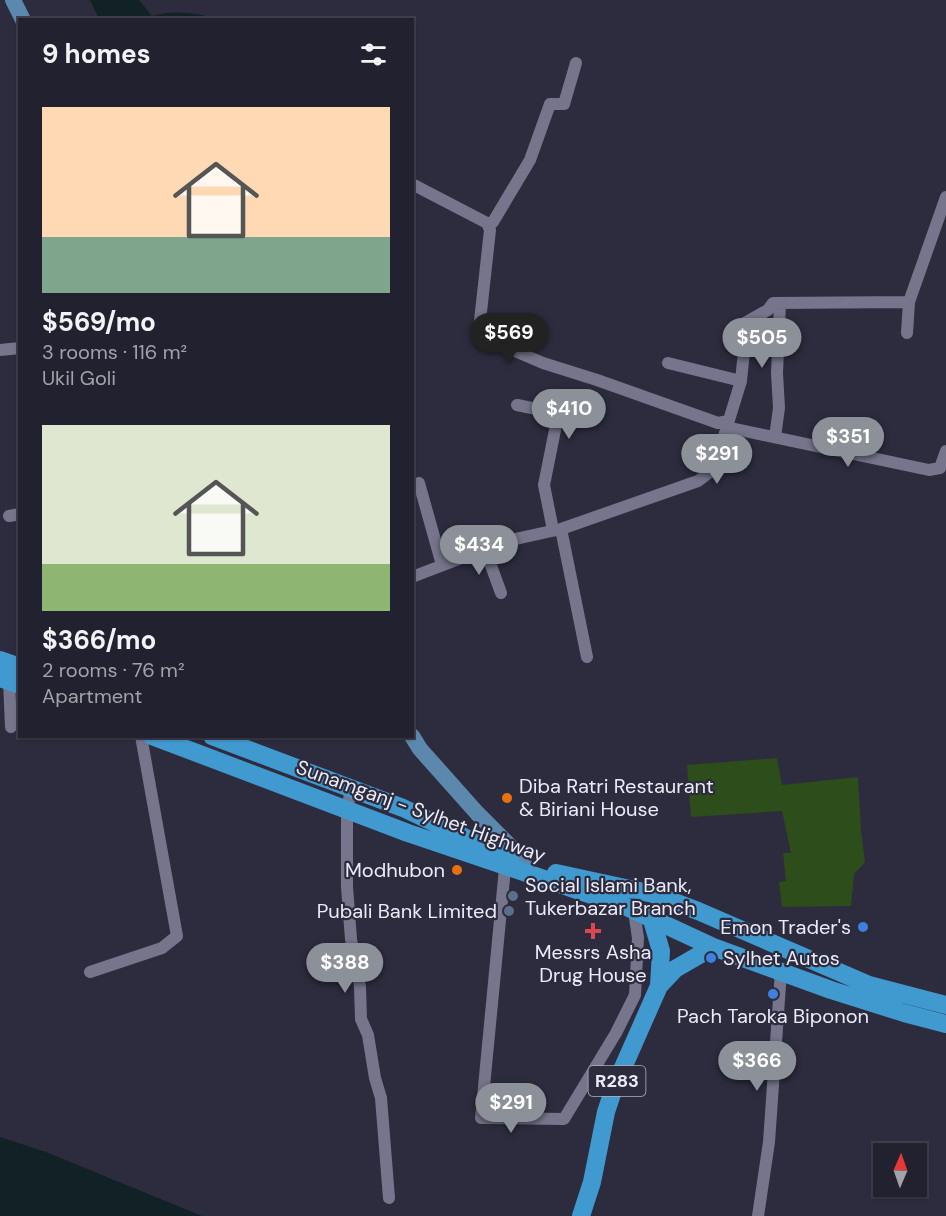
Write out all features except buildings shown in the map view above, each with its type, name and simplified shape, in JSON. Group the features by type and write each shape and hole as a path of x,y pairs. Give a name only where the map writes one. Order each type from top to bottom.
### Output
{"main road":[{"path":"13,0 22,18"},
{"path":"0,660 12,678"},
{"name":"Sunamganj - Sylhet Highway","path":"157,738 347,811 505,867 652,894 699,911 869,985 946,1005"},
{"name":"Sunamganj - Sylhet Highway","path":"217,738 403,808 525,870 634,911 713,946 831,990 946,1024"},
{"path":"413,738 420,749 470,805 520,856 525,870"},
{"path":"223,762 230,743"},
{"path":"395,828 403,808"},
{"path":"688,936 699,911"},
{"path":"652,920 661,951 659,986"},
{"path":"659,986 675,969 713,946"},
{"name":"R283","path":"581,1216 592,1182 606,1112 614,1088 659,986"}],"street":[{"path":"488,225 493,222 530,160 550,104 564,104 576,63"},
{"path":"414,185 488,225 490,230 479,332 483,337 543,363 718,423 775,438 930,470 940,468 946,451"},
{"path":"907,333 909,302 946,197"},
{"path":"414,576 506,541 557,529 698,481 714,469 741,381 744,351 741,325 768,310 773,303 909,302"},
{"path":"775,438 779,408 777,373 780,303"},
{"path":"0,350 18,348"},
{"path":"668,363 741,381"},
{"path":"517,405 556,412 558,415 544,485 557,529 586,657"},
{"path":"419,483 442,565"},
{"path":"484,549 501,593"},
{"path":"11,727 12,678"},
{"path":"90,972 162,948 177,936 141,738"},
{"path":"351,788 347,811 347,887 351,939 360,987 361,1019 368,1035 375,1078 381,1098 389,1198"},
{"path":"505,867 481,1118 564,1119 616,1033 635,995 638,938 634,911"},
{"path":"758,1216 769,1142 780,971"}],"green space":[{"path":"777,758 782,785 858,777 865,862 854,874 851,906 782,907 779,882 786,881 783,853 791,853 782,811 691,817 687,765"}],"shaded area":[{"path":"90,0 139,0 152,16 184,13 212,18 99,18"},
{"path":"0,1137 46,1152 202,1216 0,1216"}],"place":[{"name":"Diba Ratri Restaurant & Biriani House","path":"507,798"},
{"name":"Modhubon","path":"457,870"},
{"name":"Social Islami Bank, Tukerbazar Branch","path":"513,896"},
{"name":"Pubali Bank Limited","path":"509,911"},
{"name":"Emon Trader's","path":"863,927"},
{"name":"Messrs Asha Drug House","path":"593,931"},
{"name":"Sylhet Autos","path":"711,958"},
{"name":"Pach Taroka Biponon","path":"773,994"}]}
